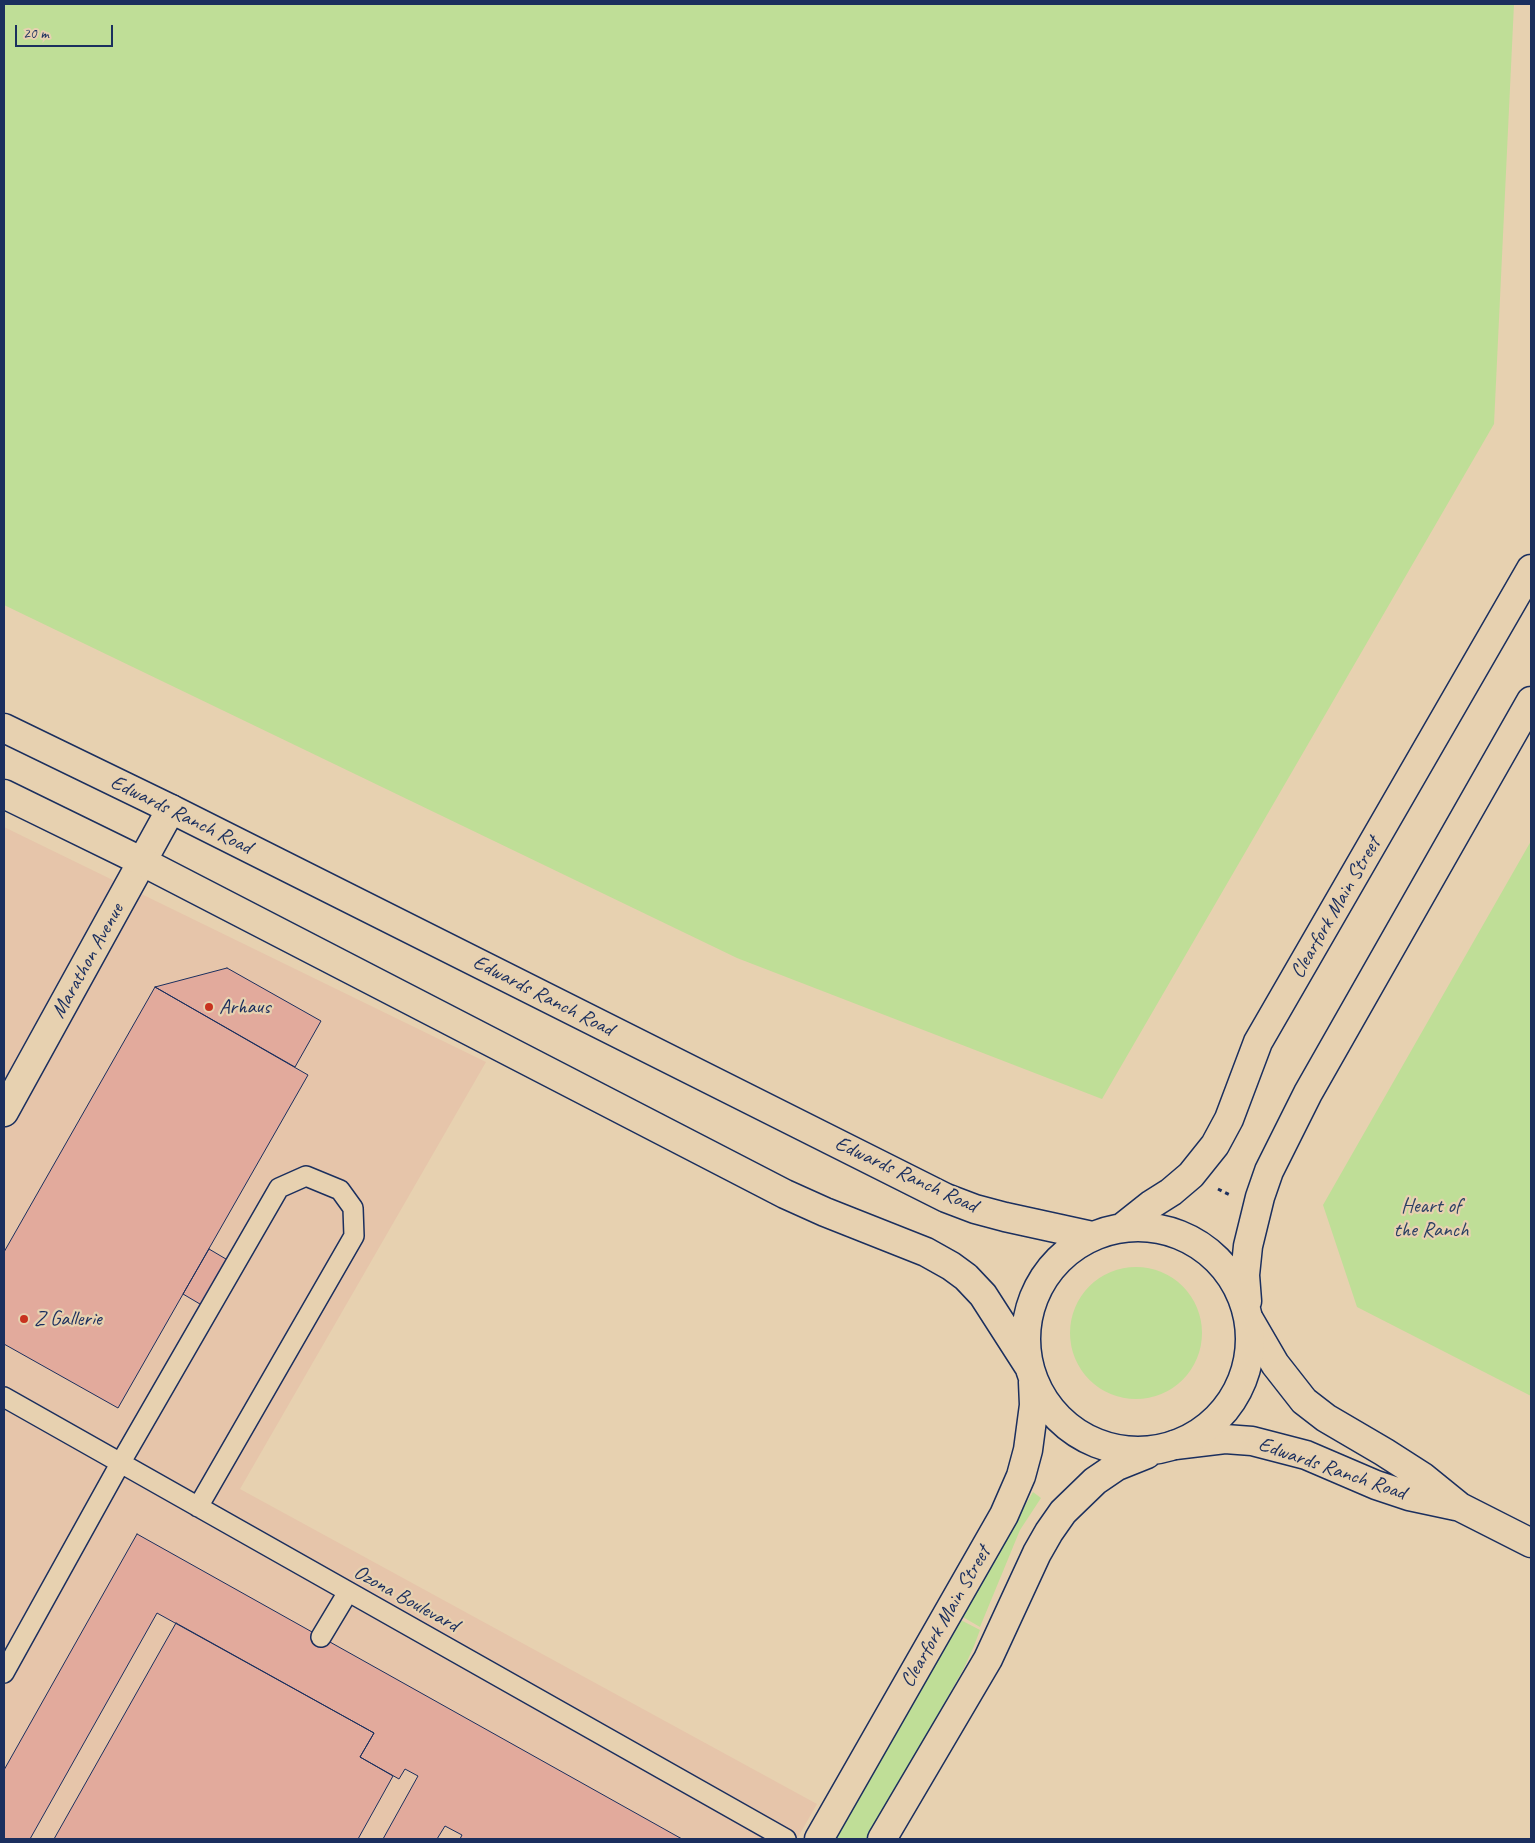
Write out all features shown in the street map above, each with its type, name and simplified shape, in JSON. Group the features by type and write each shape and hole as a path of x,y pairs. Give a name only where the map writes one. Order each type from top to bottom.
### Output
{"street":[{"name":"Clearfork Main Street","path":"1123,1227 1191,1175 1215,1145 1229,1119 1258,1042 1531,569"},
{"path":"882,1839 988,1659 1037,1553 1063,1512 1095,1481 1117,1466 1166,1448 1203,1431 1226,1409 1242,1382 1250,1352 1246,1275 1248,1246 1269,1170 1313,1084 1531,701"},
{"name":"Edwards Ranch Road","path":"4,728 946,1198 1004,1217 1092,1236"},
{"path":"4,794 142,862 785,1194 926,1252 943,1261 966,1277 983,1295 1030,1373 1045,1403 1062,1422 1082,1437 1106,1447 1131,1451 1166,1448"},
{"name":"Marathon Avenue","path":"4,1112 171,810"},
{"name":"Edwards Ranch Road","path":"1123,1227 1150,1226 1176,1232 1200,1244 1221,1262 1236,1283 1248,1314 1275,1364 1304,1401 1326,1418 1423,1477 1460,1507 1531,1543"},
{"path":"1092,1236 1123,1227"},
{"name":"Clearfork Main Street","path":"819,1839 1004,1515 1021,1476 1028,1450 1034,1405 1025,1334 1031,1304 1044,1275 1066,1252 1092,1236"},
{"name":"Edwards Ranch Road","path":"1166,1448 1225,1439 1252,1441 1306,1456 1376,1485 1409,1496 1460,1507"}],"lane":[{"path":"4,1673 121,1462 279,1188 306,1176 340,1190 353,1208 354,1236 198,1507"},
{"name":"Ozona Boulevard","path":"4,1397 786,1839"},
{"path":"321,1637 348,1592"}],"shaded area":[{"path":"4,827 486,1062 240,1489 817,1804 797,1839 4,1839"}],"green space":[{"path":"4,4 1514,4 1494,424 1102,1099 737,958 4,605"},
{"name":"Heart of the Ranch","path":"1531,841 1531,1396 1357,1307 1323,1205"},
{"path":"1136,1267 1161,1272 1182,1287 1197,1308 1202,1333 1197,1358 1182,1379 1161,1394 1136,1399 1111,1394 1090,1379 1075,1358 1070,1333 1075,1308 1090,1287 1111,1272"},
{"path":"1033,1492 1041,1498 1020,1530 980,1627 961,1616"},
{"path":"957,1618 980,1630 974,1646 964,1668 868,1839 832,1839"}],"building":[{"path":"227,968 321,1021 295,1067 155,987"},
{"path":"155,987 308,1075 118,1408 4,1344 4,1252"},
{"path":"209,1249 231,1262 205,1307 183,1294"},
{"path":"137,1534 682,1839 460,1839 462,1835 445,1826 437,1839 383,1839 418,1776 405,1769 399,1779 360,1757 374,1733 157,1613 30,1839 4,1839 4,1770"},
{"path":"176,1623 374,1733 360,1757 393,1776 358,1839 54,1839"}],"place":[{"name":"Arhaus","path":"209,1007"},
{"name":"Z Gallerie","path":"24,1319"}]}
